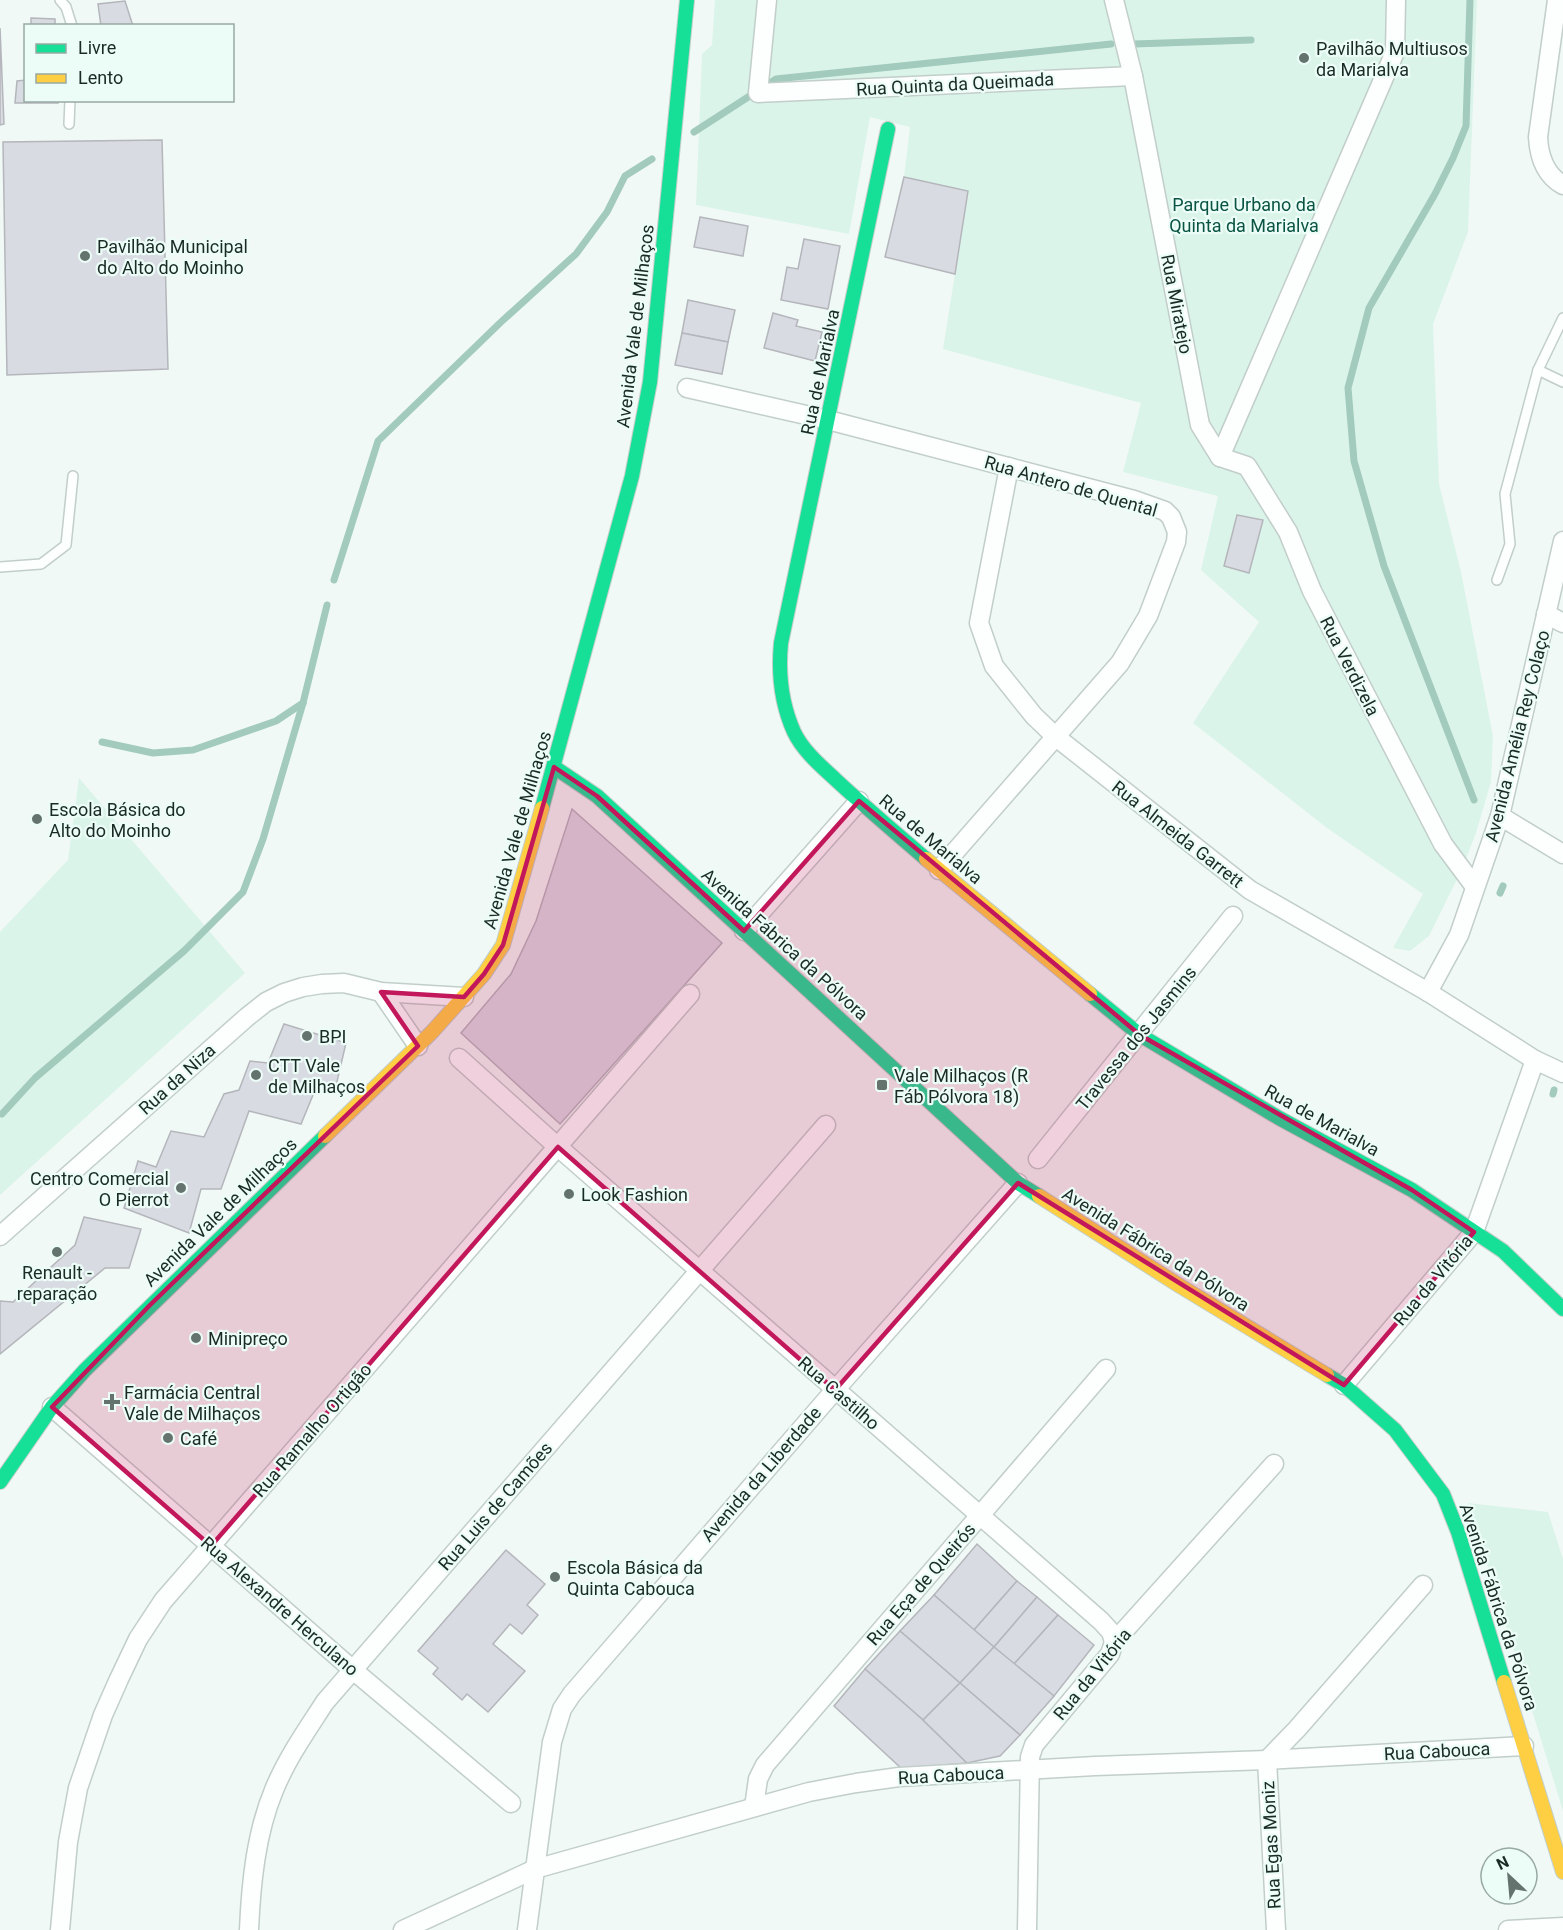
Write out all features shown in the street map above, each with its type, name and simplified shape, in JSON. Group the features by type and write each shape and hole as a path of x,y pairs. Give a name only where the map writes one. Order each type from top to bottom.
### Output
{"street":[{"name":"Avenida Vale de Milhaços","path":"0,1482 52,1407 85,1370 418,1046 484,974 503,945 554,768 632,476 650,382 687,0"},
{"name":"Rua Quinta da Queimada","path":"767,0 758,86 1133,76"},
{"path":"1114,0 1133,76"},
{"path":"1557,0 1538,137 1539,152 1545,167 1557,182 1563,185"},
{"path":"1220,457 1395,52 1396,1"},
{"name":"Rua Miratejo","path":"1133,76 1200,425 1220,457"},
{"name":"Rua de Marialva","path":"888,129 781,643 779,683 795,734 818,764 859,801 939,870 1140,1035 1279,1118 1412,1190 1503,1251 1563,1309"},
{"name":"Rua Antero de Quental","path":"687,388 828,420 1009,467 1155,506 1171,517 1177,532 1176,542 1148,616 1120,663 939,870"},
{"name":"Rua Verdizela","path":"1220,457 1247,466 1288,532 1312,591 1443,844 1475,888"},
{"name":"Rua Almeida Garrett","path":"1009,467 979,623 994,666 1034,716 1056,737 1250,890 1428,992 1535,1060 1563,1073"},
{"name":"Avenida Amélia Rey Colaço","path":"1428,992 1458,934 1500,816 1563,541"},
{"path":"1546,614 1563,623"},
{"name":"Avenida Fábrica da Pólvora","path":"554,768 597,796 1018,1183 1180,1286 1344,1385 1395,1430 1443,1494 1458,1532 1563,1872"},
{"path":"744,931 859,801"},
{"path":"1500,816 1563,854"},
{"name":"Travessa dos Jasmins","path":"1038,1159 1140,1035 1233,916"},
{"name":"Rua da Niza","path":"0,1236 266,1002 303,987 344,983 381,992 464,997"},
{"path":"381,992 418,1046"},
{"name":"Rua Ramalho Ortigão","path":"60,1930 68,1842 78,1788 103,1715 138,1639 163,1601 690,994"},
{"name":"Rua Castilho","path":"459,1058 1101,1621 1111,1632 1114,1642"},
{"name":"Rua da Vitória","path":"1344,1385 1474,1232 1535,1060"},
{"name":"Rua Luis de Camões","path":"249,1930 250,1895 260,1837 274,1790 302,1736 325,1702 826,1125"},
{"name":"Avenida da Liberdade","path":"527,1930 552,1742 562,1709 589,1672 1018,1183"},
{"name":"Rua Eça de Queirós","path":"754,1807 758,1779 765,1765 1106,1369"},
{"name":"Rua Alexandre Herculano","path":"52,1407 353,1670 511,1803"},
{"name":"Rua da Vitória","path":"1027,1930 1029,1770 1034,1745 1110,1654 1114,1642 1274,1464"},
{"path":"1266,1760 1297,1729 1423,1585"},
{"name":"Rua Cabouca","path":"403,1930 535,1869 809,1792 899,1777 1524,1746"},
{"name":"Rua Egas Moniz","path":"1266,1760 1276,1930"},
{"path":"1508,1930 1563,1927"}],"lane":[{"path":"60,0 66,7 71,24"},
{"path":"69,124 70,102"},
{"path":"1497,580 1510,544 1505,494 1538,370 1563,318"},
{"path":"1538,370 1563,382"},
{"path":"0,567 41,564 66,545 73,476"}],"highlighted area":[{"path":"554,767 597,796 744,931 859,801 1140,1035 1412,1190 1474,1232 1344,1385 1018,1183 835,1390 558,1147 211,1546 52,1407 150,1305 418,1046 381,992 464,997 484,974 503,945"}],"green space":[{"name":"Parque Urbano da Quinta da Marialva","path":"715,0 1477,0 1468,232 1433,324 1439,484 1461,572 1493,736 1491,782 1476,833 1462,869 1429,936 1410,951 1393,948 1423,894 1327,828 1193,723 1259,622 1201,570 1218,496 1123,472 1141,403 943,349 968,192 904,177 910,127 870,117 849,234 696,205 702,54 712,45"},
{"path":"79,778 245,973 0,1195 0,932 68,860"},
{"path":"1468,1503 1548,1512 1563,1559 1563,1811"}],"building":[{"path":"125,1 132,24 101,24 98,4"},
{"path":"31,18 55,19 55,24 31,24"},
{"path":"0,28 4,124 0,125"},
{"path":"24,80 24,102 58,103 15,103 17,81"},
{"name":"Pavilhão Municipal do Alto do Moinho","path":"162,140 168,369 7,375 3,142"},
{"path":"904,177 968,191 955,274 885,257"},
{"path":"700,217 748,226 743,256 694,247"},
{"path":"804,239 840,246 828,309 781,300 787,267 798,269"},
{"path":"688,300 735,310 728,342 682,333"},
{"path":"773,313 798,320 796,326 822,332 815,361 764,348"},
{"path":"682,333 728,342 722,374 675,365"},
{"path":"1237,515 1263,520 1249,573 1224,566"},
{"path":"572,809 722,943 560,1124 461,1033 511,974 536,921"},
{"path":"284,1024 346,1043 336,1086 318,1083 301,1124 249,1111 221,1189 201,1189 189,1233 124,1208 138,1161 156,1167 171,1131 204,1137 224,1094 239,1090 250,1061 268,1063"},
{"path":"84,1217 141,1229 129,1268 105,1268 0,1354 0,1301 13,1302 75,1245"},
{"path":"977,1544 1017,1581 974,1630 934,1595"},
{"path":"506,1550 545,1584 527,1605 538,1615 522,1634 510,1624 493,1644 525,1671 488,1712 467,1694 462,1700 433,1674 438,1668 418,1651"},
{"path":"1017,1581 1037,1597 994,1647 974,1630"},
{"path":"934,1595 994,1647 960,1683 900,1631"},
{"path":"1037,1597 1058,1615 1014,1664 994,1647"},
{"path":"1058,1615 1094,1645 1054,1696 1014,1664"},
{"path":"900,1631 960,1683 923,1720 865,1669"},
{"path":"994,1647 1054,1696 1020,1735 960,1683"},
{"path":"865,1669 923,1720 967,1763 902,1769 834,1706"},
{"path":"960,1683 1020,1735 1000,1756 967,1763 923,1720"}],"waterway":[{"path":"1470,0 1466,126 1435,194 1369,308 1348,388 1354,461 1384,566 1474,800"},
{"path":"1134,44 1251,40"},
{"path":"694,132 776,79 1111,44"},
{"path":"334,580 378,441 501,322 576,254 607,212 625,176 652,159"},
{"path":"2,1114 35,1078 184,951 243,892 263,839 303,703 327,605"},
{"path":"102,742 153,753 193,750 276,721 303,703"},
{"path":"1500,893 1503,886"},
{"path":"1553,1094 1554,1090"}],"traffic: fast":[{"path":"542,808 632,476 650,382 687,0"},
{"path":"888,129 781,643 780,677 783,699 790,721 807,752 926,859"},
{"path":"554,767 597,796 1018,1183 1039,1196"},
{"path":"1090,994 1140,1035 1279,1118 1412,1190 1503,1251 1563,1309"},
{"path":"0,1482 52,1407 85,1370 325,1136"},
{"path":"1327,1375 1344,1385 1395,1430 1443,1494 1458,1532 1504,1682"}],"traffic: slow":[{"path":"325,1136 432,1032 484,974 503,945 542,808"},
{"path":"926,859 1090,994"},
{"path":"1039,1196 1180,1286 1327,1375"},
{"path":"1504,1682 1563,1872"}],"place":[{"name":"Pavilhão Multiusos da Marialva","path":"1304,58"},
{"name":"Pavilhão Municipal do Alto do Moinho","path":"85,256"},
{"name":"Escola Básica do Alto do Moinho","path":"37,819"},
{"name":"BPI","path":"307,1036"},
{"name":"CTT Vale de Milhaços","path":"256,1075"},
{"name":"Vale Milhaços (R Fáb Pólvora 18)","path":"882,1085"},
{"name":"Centro Comercial O Pierrot","path":"181,1188"},
{"name":"Look Fashion","path":"569,1194"},
{"name":"Renault - reparação","path":"57,1252"},
{"name":"Minipreço","path":"196,1338"},
{"name":"Farmácia Central Vale de Milhaços","path":"112,1402"},
{"name":"Café","path":"168,1438"},
{"name":"Escola Básica da Quinta Cabouca","path":"555,1577"}]}
